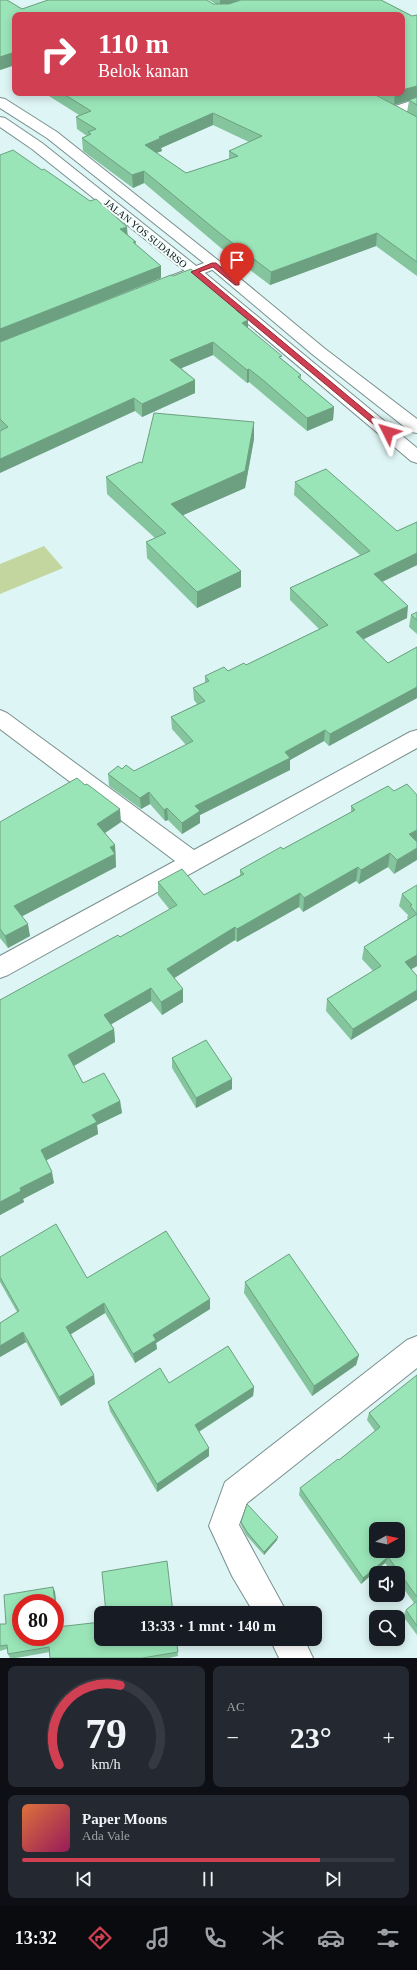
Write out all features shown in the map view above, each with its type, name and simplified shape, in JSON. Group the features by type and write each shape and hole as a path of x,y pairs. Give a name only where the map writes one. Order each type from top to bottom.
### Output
{"main road":[{"name":"JALAN YOS SUDARSO","path":"0,102 52,135 214,264 318,351 413,425"},
{"path":"394,112 417,103"},
{"name":"JALAN YOS SUDARSO","path":"0,121 38,146 265,330 417,457"},
{"path":"158,286 214,264"},
{"path":"265,330 284,322"},
{"path":"299,359 318,351"},
{"path":"335,388 355,379"},
{"path":"388,432 413,425"},
{"path":"0,718 192,862"},
{"path":"0,968 417,738"},
{"path":"267,1606 243,1566 224,1526 236,1492 417,1350"},
{"path":"290,1646 297,1658"}],"green space":[{"path":"44,546 63,568 0,594 0,564"}],"building":[{"path":"0,0 7,0 22,9 48,0 207,0 213,4 229,4 241,0 381,0 404,12 12,12 12,53 0,57"},
{"path":"405,12 412,16 417,15 417,86 405,89"},
{"path":"67,96 378,96 417,117 417,262 377,233 271,272 222,235 144,171 132,175 82,138 91,134 88,132 96,129 76,117 91,111","holes":["213,113 262,136 229,151 238,156 186,173 145,145 161,138 159,137"]},
{"path":"417,97 417,105 409,100"},
{"path":"13,150 42,170 44,169 90,201 96,199 127,227 120,229 161,266 0,329 0,155"},
{"path":"191,269 240,309 236,310 248,320 242,323 282,356 279,357 301,375 298,377 334,407 307,418 263,380 249,369 247,370 213,342 170,360 195,380 142,404 134,398 0,459 0,431 8,427 0,419 0,342 171,275 173,276"},
{"path":"154,413 254,422 245,471 171,504 241,571 197,592 146,542 166,533 106,477 140,462 142,463"},
{"path":"326,469 397,531 417,522 417,553 374,574 408,606 356,632 388,663 417,647 417,687 330,734 325,730 285,752 290,758 195,806 200,811 182,823 167,808 164,810 149,792 140,798 108,774 118,766 122,769 126,765 134,771 193,741 171,717 205,701 193,688 209,681 205,676 224,667 228,671 244,663 246,665 328,625 290,588 370,551 295,482"},
{"path":"417,612 417,620 411,615"},
{"path":"77,778 120,809 97,824 115,845 110,847 115,854 14,906 28,924 5,936 0,929 0,822"},
{"path":"407,784 417,795 417,830 409,834 417,842 417,848 397,860 390,853 361,870 358,867 304,898 300,893 237,929 235,927 167,969 183,989 161,1002 151,988 104,1015 114,1029 68,1055 83,1083 104,1073 120,1101 92,1115 97,1122 41,1150 52,1172 20,1188 21,1191 0,1202 0,1000 118,935 120,937 177,905 158,882 182,869 204,895 244,874 240,870 281,847 283,849 355,810 351,806 388,786 394,791"},
{"path":"417,885 417,914 410,906 412,905 402,894"},
{"path":"417,914 417,955 405,962 417,976 417,990 353,1029 327,999 381,966 364,947"},
{"path":"206,1040 232,1079 196,1098 172,1058"},
{"path":"56,1224 87,1278 166,1231 210,1299 153,1335 156,1340 133,1354 104,1303 66,1327 94,1375 59,1397 23,1332 0,1346 0,1323 19,1311 0,1277 0,1257"},
{"path":"289,1254 359,1355 314,1386 245,1282"},
{"path":"228,1346 254,1387 195,1425 209,1448 157,1484 108,1402 160,1368 169,1383"},
{"path":"417,1375 417,1597 405,1580 405,1566 395,1566 389,1558 405,1558 405,1522 369,1522 369,1558 387,1558 377,1566 369,1566 369,1573 363,1578 300,1488 338,1459 339,1460 380,1427 369,1413"},
{"path":"247,1504 278,1537 264,1552 247,1532 241,1522"},
{"path":"167,1561 172,1606 105,1606 102,1572"},
{"path":"53,1587 54,1594 12,1594 12,1646 64,1646 64,1626 94,1623 94,1646 177,1646 178,1652 142,1658 50,1658 49,1647 8,1654 7,1645 0,1646 0,1624 6,1624 4,1595"},
{"path":"417,1601 417,1626 406,1610"}],"route":[{"path":"237,284 214,264 194,272 388,432"}]}
